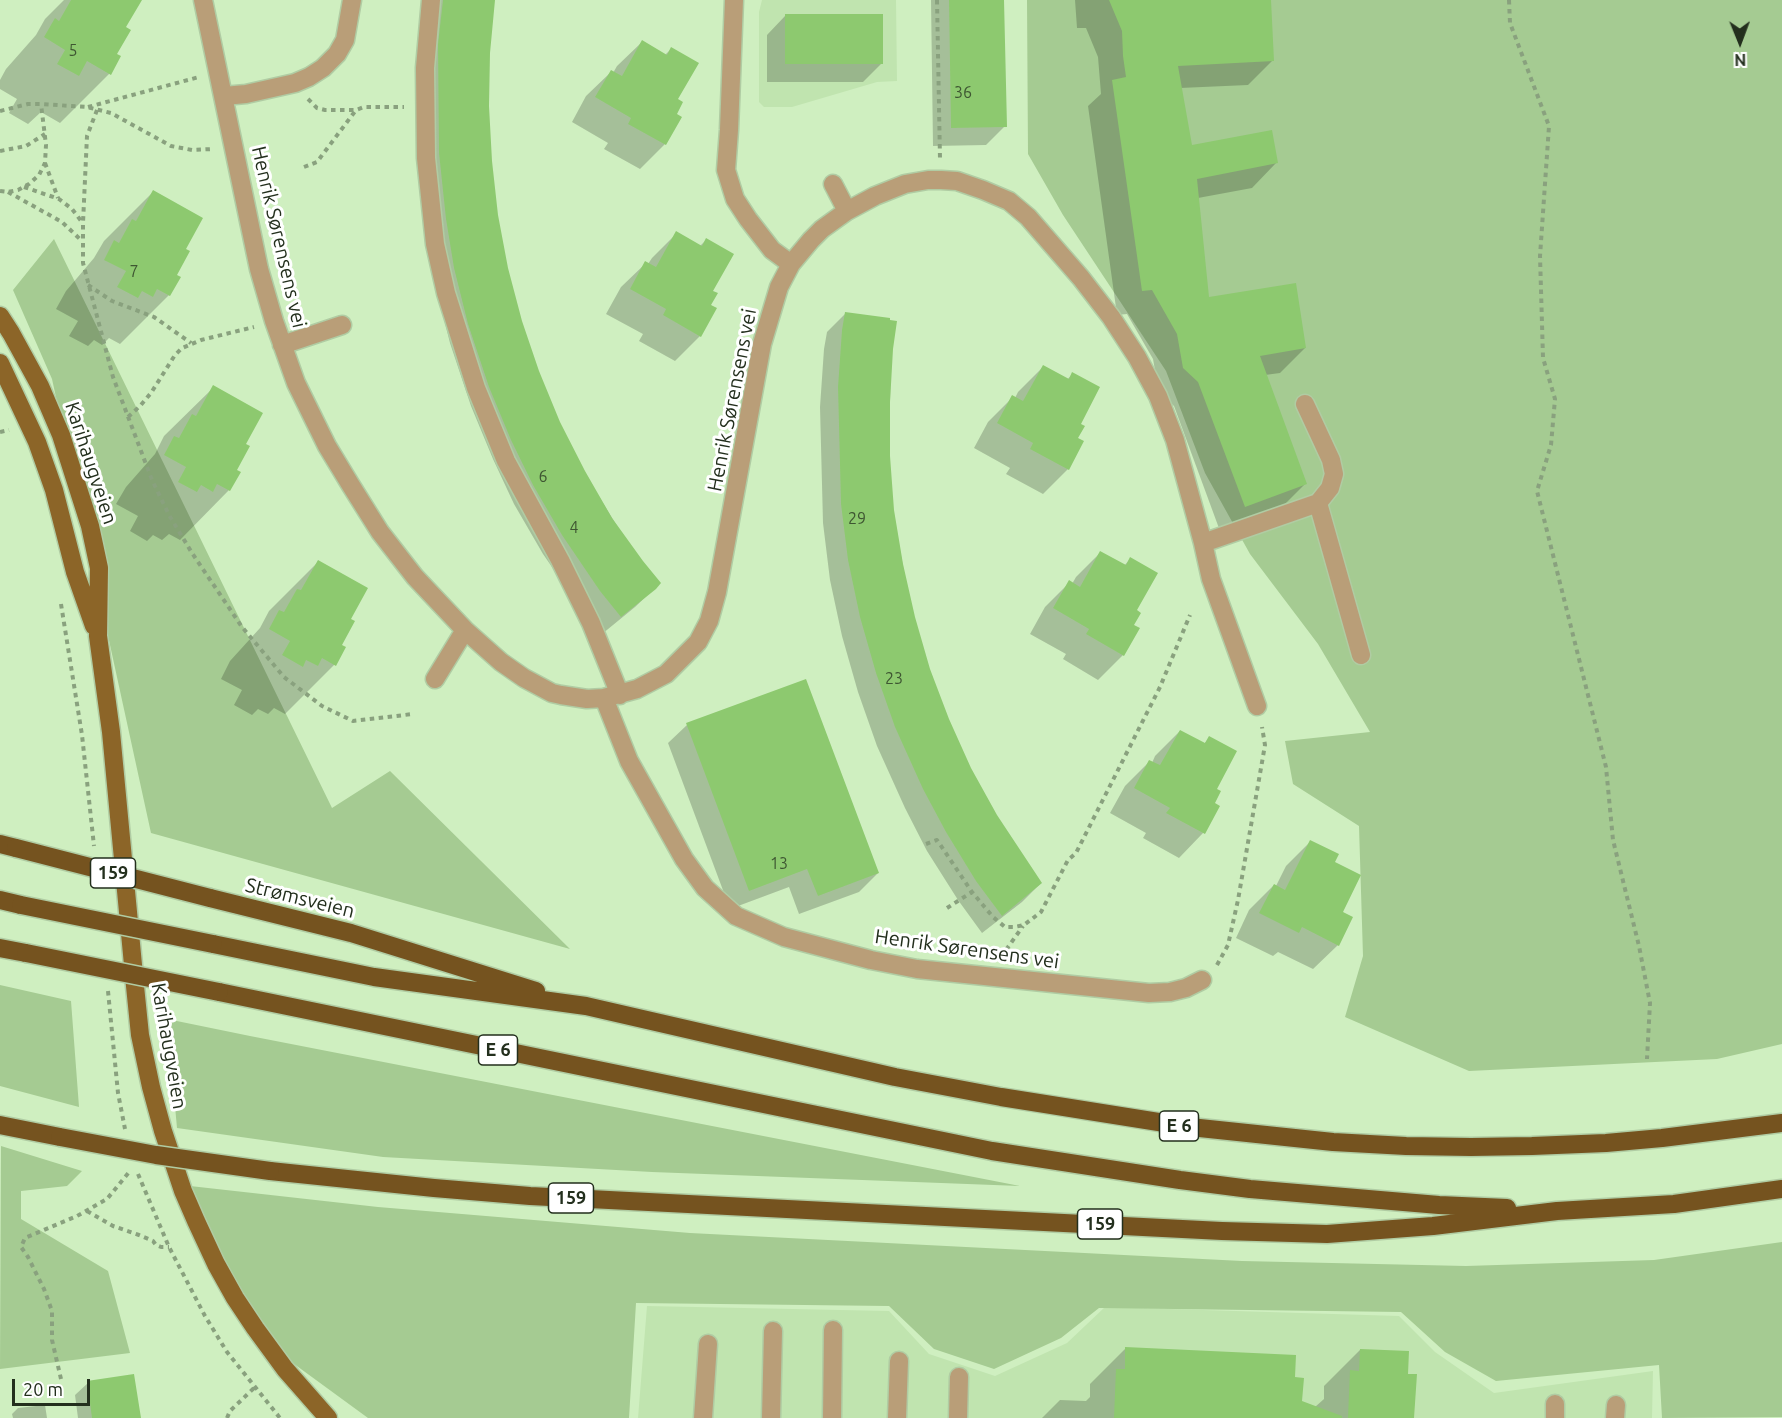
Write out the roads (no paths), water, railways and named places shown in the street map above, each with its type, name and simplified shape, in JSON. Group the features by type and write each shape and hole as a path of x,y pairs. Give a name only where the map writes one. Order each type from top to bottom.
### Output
{"highway":[{"name":"Strømsveien","path":"8,846 351,933 586,1006"},
{"name":"E 6","path":"0,900 374,977 586,1006 806,1058 1002,1097 1190,1127 1334,1142 1406,1146 1532,1146 1662,1138 1782,1123"},
{"name":"E 6","path":"0,948 881,1130 1004,1153 1180,1180 1250,1189 1439,1205 1557,1211 1674,1204 1782,1190"},
{"name":"159","path":"0,1125 156,1155 270,1171 423,1187 541,1196 1222,1232 1327,1234 1433,1226 1557,1211"}],"main road":[{"name":"Karihaugveien","path":"0,316 40,386 61,435 90,526 99,568 98,636 111,732 140,1035 163,1131 183,1191 216,1264 235,1299 285,1369 328,1418"},
{"name":"Karihaugveien","path":"0,363 37,442 54,490 75,572 98,636"}],"street":[{"name":"Henrik Sørensens vei","path":"204,0 259,269 296,383 327,446 380,532 415,577 465,630 501,662 524,678 552,693 573,698 612,696 637,689 666,674 698,642 709,621 717,592 762,344 779,287 791,264 822,229 847,211 905,184 941,180 957,182 1010,201 1028,217 1081,278 1111,317 1137,357 1158,396 1175,440 1211,579 1257,706"},
{"path":"224,96 246,94 295,83 322,68 337,54 345,40 352,0"},
{"path":"431,0 425,68 426,158 435,244 446,293 476,388 506,460 591,623 612,696"},
{"path":"734,0 726,170 735,199 748,219 772,250 791,264"},
{"path":"833,184 847,211"},
{"path":"282,345 342,325"},
{"path":"1203,543 1318,503 1330,488 1334,474 1331,460 1305,404"},
{"path":"1318,503 1361,656"},
{"path":"435,679 465,630"},
{"name":"Henrik Sørensens vei","path":"612,696 629,761 684,859 705,888 736,916 784,937 871,960 917,969 1149,993 1170,992 1186,988 1202,980"},
{"path":"832,1418 833,1330"},
{"path":"771,1418 773,1331"},
{"path":"703,1418 708,1344"},
{"path":"897,1418 899,1361"},
{"path":"958,1418 959,1377"}]}
